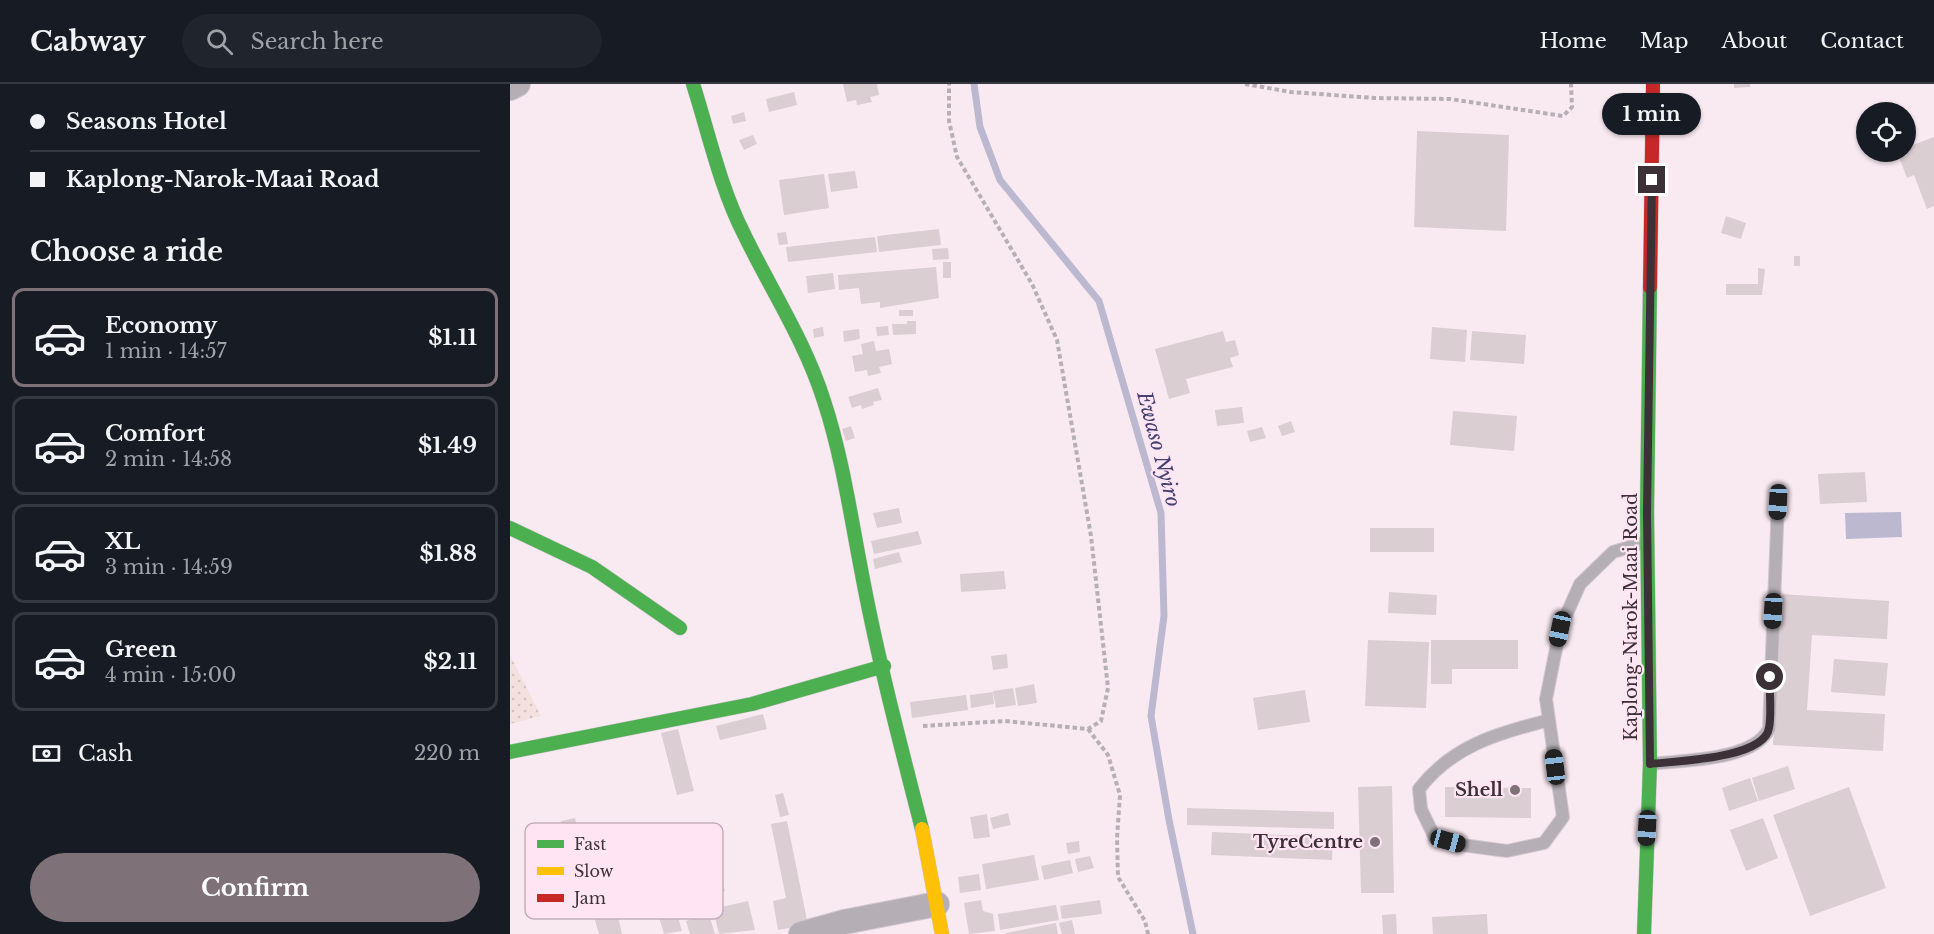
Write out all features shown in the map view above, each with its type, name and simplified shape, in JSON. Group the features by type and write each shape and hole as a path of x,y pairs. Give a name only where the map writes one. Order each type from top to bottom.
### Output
{"main road":[{"path":"693,84 742,233 797,332 824,400 846,483 861,570 897,732 927,846 942,934"},
{"name":"Kaplong-Narok-Maai Road","path":"1644,934 1650,764 1648,542 1653,84"},
{"path":"510,528 592,567 680,628"},
{"path":"510,752 752,704 884,666"}],"street":[{"path":"510,88 518,84"},
{"path":"801,934 844,922 937,904"}],"lane":[{"path":"1650,764 1734,753 1753,746 1765,738 1769,729 1778,502"},
{"path":"1549,720 1468,746 1433,771 1419,789 1421,809 1435,837 1462,845 1507,851 1544,843 1563,817 1546,699 1560,629 1580,584 1613,552 1648,542"}],"path":[{"path":"897,732 917,727 1005,722 1088,729 1101,721 1108,688 1091,536 1057,340 1032,284 957,157 949,121 949,84"},
{"path":"1245,84 1301,93 1374,98 1450,99 1563,116 1572,107 1571,84"},
{"path":"1088,729 1107,755 1120,795 1117,838 1118,877 1145,921 1148,934"}],"shaded area":[{"path":"1901,512 1902,537 1846,539 1845,513"},
{"path":"510,655 541,716 510,724"}],"building":[{"path":"843,84 877,84 879,95 870,97 872,102 857,105 856,100 847,102"},
{"path":"1734,84 1750,84 1750,87 1734,88"},
{"path":"794,92 797,105 769,112 766,99"},
{"path":"744,112 746,121 733,124 731,116"},
{"path":"1417,131 1509,135 1506,231 1414,227"},
{"path":"753,135 757,144 744,150 739,140"},
{"path":"1934,137 1934,206 1927,209 1914,175 1907,178 1901,162 1916,162 1916,144"},
{"path":"855,171 858,188 831,192 828,174"},
{"path":"824,174 829,208 784,215 779,180"},
{"path":"1726,216 1746,223 1741,239 1721,233"},
{"path":"939,229 941,245 879,252 877,236"},
{"path":"786,232 788,244 779,245 777,233"},
{"path":"875,237 877,252 788,262 786,247"},
{"path":"948,248 949,259 933,260 932,249"},
{"path":"1794,256 1800,256 1800,266 1794,266"},
{"path":"943,262 951,262 951,278 943,278"},
{"path":"936,267 939,298 880,308 880,302 861,304 859,288 839,290 838,275"},
{"path":"1758,268 1765,269 1762,295 1726,295 1726,284 1758,284"},
{"path":"833,273 835,289 808,293 806,276"},
{"path":"899,310 913,310 913,316 899,316"},
{"path":"907,321 916,321 916,334 893,335 892,324 907,324"},
{"path":"888,326 889,335 877,336 876,327"},
{"path":"823,327 824,336 814,338 813,329"},
{"path":"1432,327 1467,330 1465,362 1430,359"},
{"path":"859,329 860,339 844,342 843,331"},
{"path":"1223,331 1226,342 1235,340 1239,355 1230,358 1233,367 1186,379 1190,393 1169,399 1155,349"},
{"path":"1472,331 1526,335 1524,364 1470,360"},
{"path":"874,341 876,351 889,349 892,364 879,367 881,373 868,376 867,370 855,372 852,356 863,354 861,344"},
{"path":"878,388 882,400 873,402 874,405 862,409 861,405 852,408 848,397"},
{"path":"1242,407 1244,423 1217,426 1215,410"},
{"path":"1453,411 1517,416 1514,451 1450,445"},
{"path":"1291,421 1295,432 1282,436 1278,426"},
{"path":"851,426 855,438 846,441 842,429"},
{"path":"1262,427 1266,438 1250,442 1247,431"},
{"path":"1865,472 1867,502 1820,504 1818,474"},
{"path":"899,508 902,523 877,528 873,513"},
{"path":"1370,528 1434,528 1434,552 1370,552"},
{"path":"918,531 922,544 874,554 871,541"},
{"path":"899,552 902,562 875,569 873,559"},
{"path":"1004,571 1006,589 961,592 960,574"},
{"path":"1389,592 1437,595 1436,615 1388,613"},
{"path":"1781,594 1889,601 1887,639 1812,635 1807,710 1885,714 1883,751 1773,745"},
{"path":"1368,640 1429,642 1426,708 1365,706"},
{"path":"1431,640 1518,640 1518,669 1452,669 1452,684 1431,684"},
{"path":"1007,654 1008,668 993,670 991,656"},
{"path":"1834,659 1888,663 1885,696 1831,692"},
{"path":"1034,684 1037,703 1018,706 1015,688"},
{"path":"1013,688 1016,705 996,708 993,691"},
{"path":"1305,690 1310,722 1258,730 1253,698"},
{"path":"993,692 994,704 971,708 970,695"},
{"path":"966,695 968,710 912,718 910,702"},
{"path":"763,714 767,729 720,740 716,726"},
{"path":"678,729 694,791 677,795 661,733"},
{"path":"1788,766 1795,789 1759,801 1752,778"},
{"path":"1750,778 1758,801 1729,811 1722,788"},
{"path":"1392,786 1394,893 1361,893 1358,787"},
{"path":"1445,787 1531,788 1531,818 1445,817"},
{"path":"1849,787 1886,888 1810,916 1773,815"},
{"path":"783,793 789,815 780,817 775,795"},
{"path":"1187,808 1334,812 1334,829 1187,825"},
{"path":"1008,813 1011,825 993,829 990,818"},
{"path":"987,814 990,837 974,839 970,817"},
{"path":"575,818 576,823 562,823 561,821"},
{"path":"1763,818 1778,858 1746,871 1730,830"},
{"path":"787,821 808,925 778,930 773,901 786,898 771,824"},
{"path":"1212,832 1333,837 1332,860 1211,855"},
{"path":"1079,841 1080,852 1068,854 1066,843"},
{"path":"1034,855 1039,880 986,889 982,864"},
{"path":"1090,856 1094,868 1078,872 1075,859"},
{"path":"1070,860 1073,873 1044,880 1041,866"},
{"path":"979,874 981,890 960,893 958,877"},
{"path":"981,900 983,911 993,914 995,931 969,934 964,903"},
{"path":"1100,900 1102,914 1062,919 1060,906"},
{"path":"748,901 755,930 719,934 715,919 723,919 723,907"},
{"path":"1056,905 1059,920 1000,930 998,914"},
{"path":"1396,914 1397,934 1383,934 1382,915"},
{"path":"1487,914 1488,934 1433,934 1432,917"},
{"path":"595,919 619,919 622,934 599,934"},
{"path":"660,919 679,919 682,931 664,934"},
{"path":"710,919 715,934 690,934 686,921"},
{"path":"1072,920 1075,934 1062,934 1059,923"},
{"path":"1056,923 1058,934 1006,934 1006,933"}],"waterway":[{"name":"Ewaso Nyiro","path":"974,84 980,127 1000,180 1099,301 1161,513 1164,616 1151,716 1169,820 1193,934"}],"traffic: fast":[{"path":"693,84 722,179 736,216 807,357 824,401 841,463 867,602 922,829"},
{"path":"1644,934 1650,764 1647,511 1650,287"},
{"path":"510,528 592,567 680,628"},
{"path":"510,752 752,704 884,666"}],"traffic: slow":[{"path":"922,829 942,934"}],"traffic: jam":[{"path":"1650,287 1653,84"}],"place":[{"name":"Shell","path":"1515,790"},
{"name":"TyreCentre","path":"1375,842"}],"route":[{"path":"1652,180 1647,512 1650,764 1734,753 1753,746 1765,738 1769,729 1770,677"}]}
